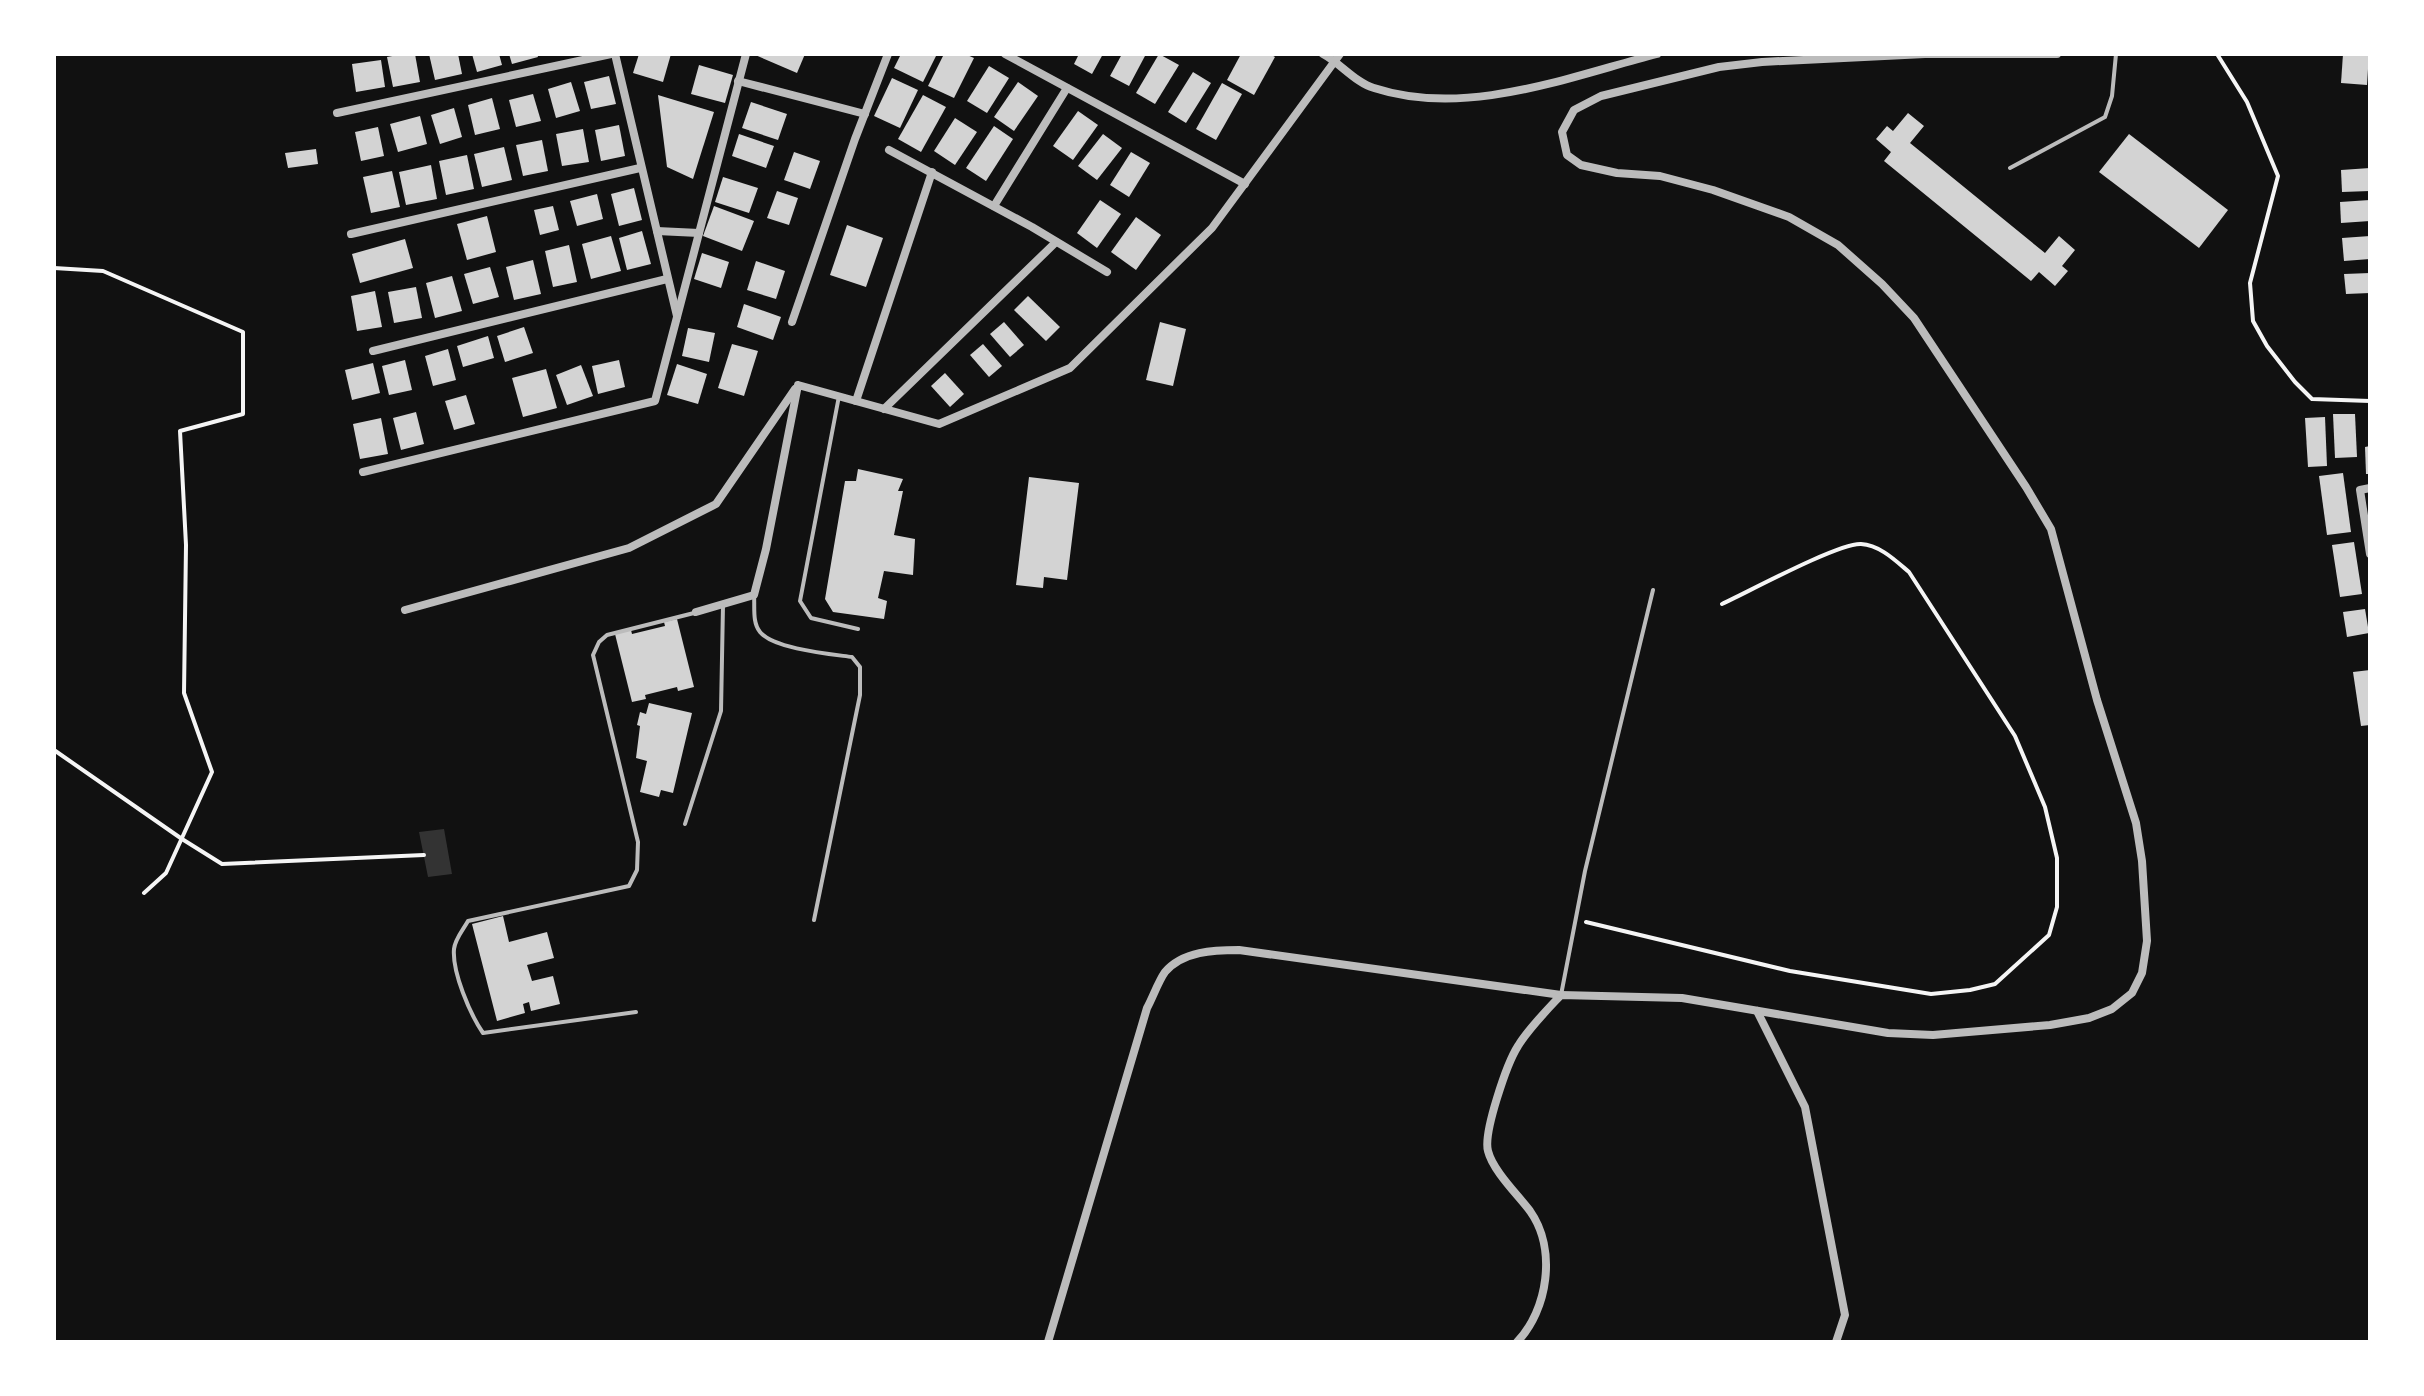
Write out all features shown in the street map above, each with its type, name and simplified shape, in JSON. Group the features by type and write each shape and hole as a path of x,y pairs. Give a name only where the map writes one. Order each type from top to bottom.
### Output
{"street":[{"path":"337,113 613,54 677,317"},
{"path":"363,472 655,401 746,54"},
{"path":"792,322 888,54"},
{"path":"1005,54 1245,184"},
{"path":"1323,54 1337,57 1371,88 1402,95 1453,100 1540,85 1657,54"},
{"path":"1048,1342 1147,1008 1166,971 1208,950 1239,950 1561,995 1682,998 1888,1033 1933,1035 2050,1025 2089,1018 2112,1009 2132,993 2142,973 2147,941 2142,861 2136,823 2097,700 2051,529 2026,487 1914,318 1838,245 1789,217 1713,190 1660,176 1617,173 1581,165 1567,155 1562,132 1574,110 1601,96 1719,67 1925,54 2057,54"},
{"path":"798,385 939,424 1070,368 1212,228 1337,57"},
{"path":"738,81 865,114"},
{"path":"994,206 1067,88"},
{"path":"889,150 994,206 1107,272"},
{"path":"351,234 640,168"},
{"path":"856,401 932,172"},
{"path":"657,231 699,233"},
{"path":"884,409 1056,242"},
{"path":"373,351 667,279"},
{"path":"696,612 754,595 798,385"},
{"path":"405,610 629,548 716,504 798,385"},
{"path":"2370,488 2360,490 2370,554"},
{"path":"1517,1342 1539,1310 1546,1280 1543,1244 1533,1215 1503,1177 1488,1151 1488,1126 1516,1048 1561,995"},
{"path":"1757,1011 1805,1107 1845,1315 1836,1342"}],"lane":[{"path":"2010,168 2105,117 2112,96 2116,54"},
{"path":"839,396 800,601 811,618 858,629"},
{"path":"1561,995 1585,871 1653,590"},
{"path":"754,595 755,620 761,632 775,643 852,657 860,667 860,695 814,920"},
{"path":"685,824 721,711 723,605"},
{"path":"636,1012 483,1033 475,1021 455,967 454,947 468,921 629,886 637,870 638,842 593,655 599,642 607,635 696,612"}],"path":[{"path":"2217,54 2247,102 2278,176 2250,283 2253,321 2267,346 2312,399 2370,401"},
{"path":"54,268 103,271 243,332 243,414 180,431 186,545 184,693 212,772 166,873 144,893"},
{"path":"1576,920 1790,971 1931,994 1995,984 2049,935 2057,907 2057,858 2045,807 2015,736 1909,572 1884,552 1860,544 1804,565 1722,604"},
{"path":"54,750 222,864 424,855"}],"shaded area":[{"path":"444,829 452,874 428,877 419,832"}],"building":[{"path":"415,54 420,82 393,87 387,57"},
{"path":"429,54 458,54 462,74 435,80"},
{"path":"472,54 499,54 502,65 477,72"},
{"path":"509,54 537,54 538,57 512,64"},
{"path":"639,54 671,54 663,82 633,73"},
{"path":"753,54 805,54 797,73"},
{"path":"901,54 937,54 923,82 894,68"},
{"path":"944,54 965,54 974,58 954,98 928,86"},
{"path":"1079,54 1103,54 1092,74 1074,64"},
{"path":"1122,54 1146,54 1129,86 1110,76"},
{"path":"1159,54 1179,65 1155,104 1136,93"},
{"path":"1241,54 1270,54 1275,57 1254,95 1227,80"},
{"path":"2343,54 2369,54 2367,85 2341,83"},
{"path":"381,60 385,87 356,92 352,64"},
{"path":"699,65 733,75 725,103 691,94"},
{"path":"989,66 1009,78 987,113 967,101"},
{"path":"1193,72 1211,83 1186,123 1168,112"},
{"path":"609,76 616,104 591,109 584,82"},
{"path":"892,78 918,90 900,128 874,116"},
{"path":"571,82 580,111 556,118 548,89"},
{"path":"1018,82 1038,96 1014,131 994,117"},
{"path":"1222,83 1242,94 1216,140 1196,129"},
{"path":"533,94 541,121 516,127 509,100"},
{"path":"658,95 714,112 693,179 667,167"},
{"path":"923,95 946,107 921,152 898,139"},
{"path":"492,98 500,129 475,135 468,105"},
{"path":"751,102 787,114 778,140 742,128"},
{"path":"454,108 462,137 440,144 431,115"},
{"path":"1078,111 1098,125 1073,160 1053,146"},
{"path":"1908,113 1924,126 1910,143 2045,253 2059,236 2075,250 2062,266 2068,271 2055,286 2039,272 2031,281 1884,161 1891,152 1876,139 1887,126 1893,131"},
{"path":"420,116 427,144 398,152 390,124"},
{"path":"955,118 977,132 955,165 934,151"},
{"path":"619,125 625,156 601,161 595,130"},
{"path":"994,126 1013,139 986,181 966,168"},
{"path":"378,127 384,156 361,161 355,132"},
{"path":"583,129 589,162 562,166 556,134"},
{"path":"739,134 774,146 766,168 732,156"},
{"path":"1103,134 1122,148 1097,180 1078,166"},
{"path":"2129,134 2228,210 2199,248 2099,172"},
{"path":"542,140 548,171 523,176 516,145"},
{"path":"504,147 512,180 482,187 474,154"},
{"path":"316,149 318,164 288,168 285,153"},
{"path":"794,152 820,161 810,189 784,180"},
{"path":"1131,152 1150,163 1129,197 1110,185"},
{"path":"467,155 474,189 446,195 439,161"},
{"path":"431,165 437,199 406,205 399,172"},
{"path":"2370,168 2370,191 2342,192 2341,170"},
{"path":"392,171 400,207 371,213 363,177"},
{"path":"723,177 758,188 749,213 715,202"},
{"path":"634,188 642,220 619,226 611,194"},
{"path":"777,191 798,198 789,225 767,218"},
{"path":"597,194 603,219 577,226 570,201"},
{"path":"1100,200 1121,214 1097,248 1077,233"},
{"path":"2370,200 2370,221 2341,223 2340,202"},
{"path":"553,206 559,230 540,235 534,210"},
{"path":"714,206 754,221 742,251 703,236"},
{"path":"487,216 496,252 467,260 457,224"},
{"path":"1136,217 1161,235 1136,270 1111,252"},
{"path":"847,225 883,238 866,287 830,275"},
{"path":"642,231 651,264 627,270 619,238"},
{"path":"611,236 621,271 591,279 582,244"},
{"path":"2370,236 2370,259 2344,261 2342,238"},
{"path":"405,239 413,268 360,283 352,254"},
{"path":"569,245 577,282 553,287 545,251"},
{"path":"702,253 729,262 721,288 694,279"},
{"path":"533,260 541,294 514,300 506,267"},
{"path":"756,261 785,271 776,299 747,290"},
{"path":"490,267 499,297 473,304 464,274"},
{"path":"2370,273 2370,293 2346,294 2344,274"},
{"path":"452,276 462,311 435,318 426,283"},
{"path":"416,287 422,318 394,323 388,292"},
{"path":"375,291 382,327 357,331 351,296"},
{"path":"1028,296 1060,327 1046,341 1014,310"},
{"path":"744,304 781,317 773,340 737,327"},
{"path":"1004,322 1024,345 1010,357 990,334"},
{"path":"1160,322 1186,329 1173,386 1146,380"},
{"path":"524,327 533,353 505,362 497,336"},
{"path":"688,328 715,333 709,362 682,356"},
{"path":"488,336 494,358 463,367 457,346"},
{"path":"732,344 758,351 744,396 718,388"},
{"path":"983,344 1002,366 989,377 970,355"},
{"path":"448,349 456,380 433,386 425,356"},
{"path":"405,360 412,390 389,395 382,366"},
{"path":"619,360 625,387 598,394 592,366"},
{"path":"373,363 380,393 352,400 345,370"},
{"path":"677,364 707,374 698,404 667,395"},
{"path":"581,365 593,396 567,405 556,375"},
{"path":"546,369 557,408 523,417 512,378"},
{"path":"945,373 964,394 950,407 931,386"},
{"path":"466,395 475,424 454,430 445,401"},
{"path":"416,412 424,444 401,450 393,418"},
{"path":"2333,414 2355,414 2357,457 2335,458"},
{"path":"2325,417 2327,466 2308,467 2305,418"},
{"path":"381,418 388,454 360,459 353,424"},
{"path":"2370,446 2370,474 2366,474 2365,447"},
{"path":"858,469 903,479 898,491 903,491 894,535 915,539 913,575 884,571 878,598 887,601 884,619 833,612 825,599 845,481 856,481"},
{"path":"2343,473 2351,532 2327,535 2319,476"},
{"path":"1029,477 1079,483 1067,580 1044,577 1043,588 1016,585"},
{"path":"2354,542 2362,594 2340,597 2332,545"},
{"path":"2365,609 2369,633 2347,637 2343,612"},
{"path":"677,619 694,687 678,691 677,687 645,695 646,699 632,702 615,634 631,630 632,634 665,626 664,622"},
{"path":"2370,670 2370,725 2361,726 2353,672"},
{"path":"649,703 692,713 673,793 661,790 659,797 640,792 647,761 636,758 640,712 646,714"},
{"path":"503,916 509,942 547,932 554,958 527,965 532,981 553,976 560,1004 531,1011 529,1002 523,1004 525,1013 497,1021 472,924"}]}
